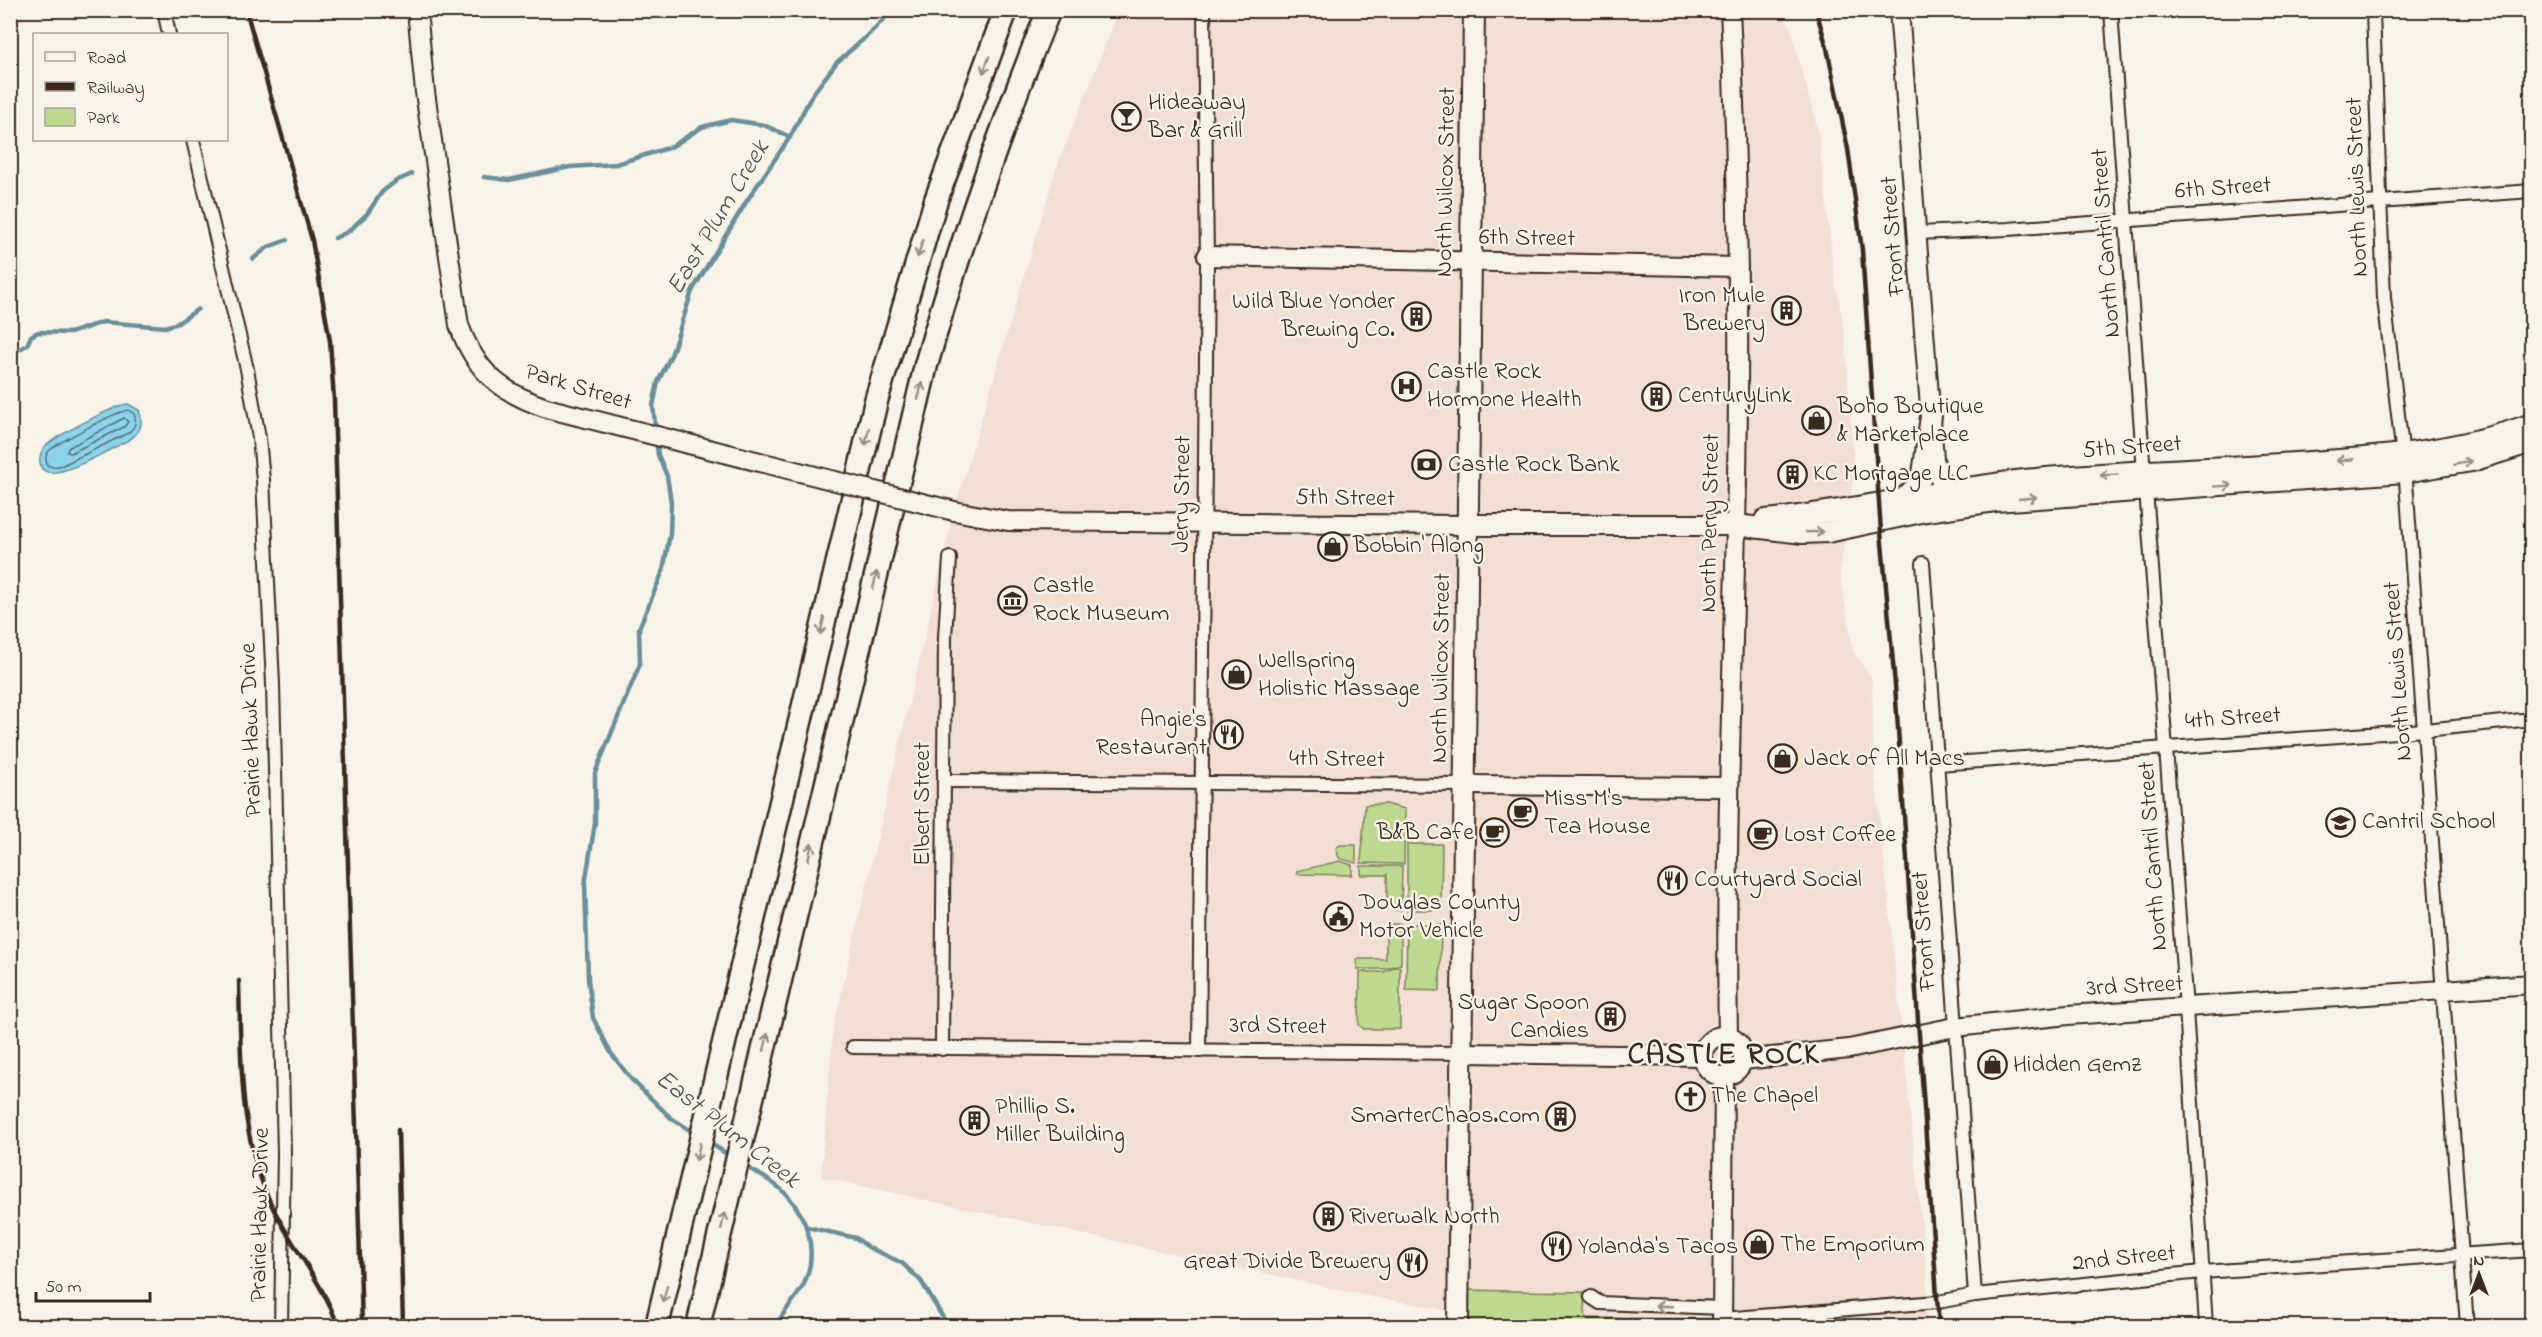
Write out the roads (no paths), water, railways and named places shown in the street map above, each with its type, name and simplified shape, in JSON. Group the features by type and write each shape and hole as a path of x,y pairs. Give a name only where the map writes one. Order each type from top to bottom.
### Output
{"highway":[{"path":"657,1326 876,401 936,200 1006,10"},
{"path":"700,1326 926,365 966,229 1014,94 1049,10"},
{"path":"1014,94 1060,10"}],"main road":[{"name":"North Wilcox Street","path":"1458,1326 1474,10"},
{"path":"1903,499 1916,487 1923,474 1931,416"},
{"name":"5th Street","path":"2404,463 2532,424"},
{"name":"5th Street","path":"1736,525 1818,515 1946,491 2006,483 2145,481 2404,463 2472,461 2532,442"},
{"name":"5th Street","path":"1468,525 1736,525 1803,533 1828,532 1926,511 2145,481"}],"street":[{"path":"164,10 169,33"},
{"name":"Park Street","path":"417,10 425,92 459,325 471,353 489,376 513,394 550,409 954,511"},
{"name":"Jerry Street","path":"1199,1051 1207,256 1204,10"},
{"name":"North Perry Street","path":"1728,1036 1727,787 1736,525 1738,267 1730,10"},
{"name":"Front Street","path":"1899,10 1934,459 1938,477 1946,491"},
{"name":"North Cantril Street","path":"2112,10 2145,481 2186,1008 2206,1326"},
{"name":"North Lewis Street","path":"2373,13 2384,298 2404,463 2467,1326"},
{"name":"Prairie Hawk Drive","path":"193,141 247,369 259,438 263,480 273,684 284,1153 281,1326"},
{"name":"6th Street","path":"1918,233 2532,191"},
{"name":"6th Street","path":"1207,256 1738,267"},
{"path":"1934,459 1941,472 1962,482 2006,483"},
{"path":"1946,491 1963,499 1995,501"},
{"name":"5th Street","path":"954,511 1008,521 1468,525"},
{"name":"Elbert Street","path":"942,1049 945,637 950,558"},
{"name":"Front Street","path":"1923,563 1976,1295"},
{"name":"4th Street","path":"1938,764 2425,730 2532,719"},
{"name":"4th Street","path":"945,781 1727,787"},
{"name":"3rd Street","path":"1743,1060 1849,1049 1955,1027 2068,1015 2532,984"},
{"path":"1728,1036 1741,1046 1743,1060 1737,1072 1718,1076 1707,1068 1703,1056 1704,1050 1712,1040 1728,1036"},
{"name":"3rd Street","path":"853,1047 1703,1056"},
{"path":"1722,1318 1724,1076"},
{"name":"2nd Street","path":"1591,1297 1600,1303 1722,1318 1938,1302 1976,1295 2202,1272 2532,1250"}],"water":[{"path":"128,404 139,410 141,419 140,429 132,438 99,456 70,468 47,472 41,467 41,453 48,444 97,416"}],"waterway":[{"name":"East Plum Creek","path":"656,432 653,406 658,382 672,353 692,291 748,199 790,137 812,95 837,62 893,10"},
{"path":"484,177 509,180 570,167 616,164 671,147 702,127 731,120 764,125 790,137"},
{"path":"335,238 349,231 367,214 382,192 396,181 412,174"},
{"path":"253,259 268,247 287,240"},
{"path":"10,354 27,345 31,336 38,332 70,333 103,322 165,327 178,323 198,309"},
{"name":"East Plum Creek","path":"656,440 658,455 667,476 671,502 670,534 663,571 639,628 640,664 595,773 595,823 585,884 588,979 593,1018 611,1053 631,1079 671,1118 696,1134"},
{"name":"East Plum Creek","path":"708,1142 732,1157"},
{"name":"East Plum Creek","path":"744,1165 786,1194 800,1214 809,1237 810,1260 804,1284 776,1326"},
{"path":"807,1227 856,1238 868,1247 902,1263 921,1281 948,1326"}],"railway":[{"path":"246,10 312,240 330,341 334,400 362,1326"},
{"path":"1816,10 1827,48 1848,149 1862,250 1881,532 1895,685 1939,1326"},
{"path":"239,981 241,1067 247,1124 253,1152 272,1206 316,1280 338,1326"},
{"path":"398,1130 403,1326"}],"place":[{"name":"Hideaway Bar & Grill","path":"1127,117"},
{"name":"Iron Mule Brewery","path":"1786,310"},
{"name":"Wild Blue Yonder Brewing Co.","path":"1416,316"},
{"name":"Castle Rock Hormone Health","path":"1406,386"},
{"name":"CenturyLink","path":"1657,396"},
{"name":"Boho Boutique & Marketplace","path":"1816,421"},
{"name":"Castle Rock Bank","path":"1427,465"},
{"name":"KC Mortgage LLC","path":"1792,474"},
{"name":"Bobbin' Along","path":"1332,546"},
{"name":"Castle Rock Museum","path":"1012,600"},
{"name":"Wellspring Holistic Massage","path":"1237,675"},
{"name":"Angie's Restaurant","path":"1228,734"},
{"name":"Jack of All Macs","path":"1783,759"},
{"name":"Miss M's Tea House","path":"1523,813"},
{"name":"Cantril School","path":"2341,822"},
{"name":"B&B Cafe","path":"1495,833"},
{"name":"Lost Coffee","path":"1763,835"},
{"name":"Courtyard Social","path":"1673,880"},
{"name":"Douglas County Motor Vehicle","path":"1338,917"},
{"name":"Sugar Spoon Candies","path":"1610,1017"},
{"name":"Hidden Gemz","path":"1992,1065"},
{"name":"The Chapel","path":"1690,1096"},
{"name":"SmarterChaos.com","path":"1561,1116"},
{"name":"Phillip S. Miller Building","path":"974,1121"},
{"name":"Riverwalk North","path":"1328,1217"},
{"name":"The Emporium","path":"1759,1245"},
{"name":"Yolanda's Tacos","path":"1557,1247"},
{"name":"Great Divide Brewery","path":"1412,1262"}],"district":[{"name":"CASTLE ROCK","path":"1724,1056"}]}
